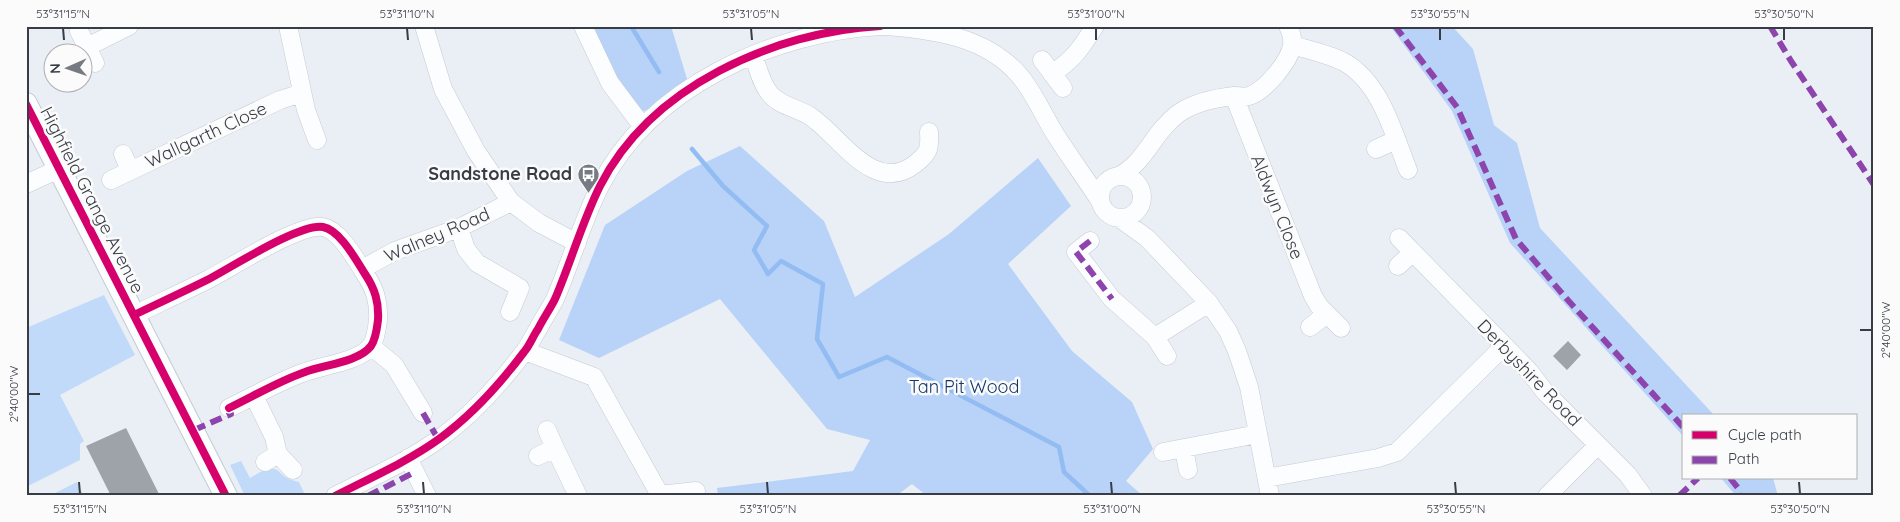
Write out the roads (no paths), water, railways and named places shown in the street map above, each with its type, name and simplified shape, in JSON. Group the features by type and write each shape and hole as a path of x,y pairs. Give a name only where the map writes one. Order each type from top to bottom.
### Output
{"main road":[{"name":"Highfield Grange Avenue","path":"26,104 226,496"}],"street":[{"path":"95,63 83,39 129,26"},
{"path":"288,26 302,93 317,140"},
{"path":"424,26 443,89 476,151 512,202 540,223 577,243"},
{"path":"583,26 610,83 643,127"},
{"path":"336,496 408,458 438,439 469,415 497,386 525,351 554,300 600,186 614,163 643,127 659,112 684,93 724,69 801,32 880,26"},
{"path":"887,26 940,32 970,40 1010,65 1021,77 1057,137 1081,170 1107,212 1119,218 1147,238 1209,303 1228,331 1249,387 1270,496"},
{"path":"1063,88 1047,67 1071,61 1096,26"},
{"path":"1100,200 1102,187 1137,164 1164,126 1181,112 1200,103 1234,96 1248,96 1260,91 1272,79 1288,56 1292,45 1292,34 1288,26"},
{"path":"1292,45 1322,53 1343,62 1363,76 1372,88 1408,170"},
{"path":"753,55 764,85 770,94 779,102 810,116 863,163 876,171 891,174 908,170 924,157 930,147 929,132"},
{"name":"Wallgarth Close","path":"111,180 280,100 302,93"},
{"name":"Aldwyn Close","path":"1234,96 1310,287 1319,306 1340,328"},
{"path":"1376,149 1396,140"},
{"path":"123,154 130,170"},
{"path":"1119,218 1130,215 1139,207 1144,154"},
{"path":"26,184 59,169"},
{"path":"1081,170 1131,179 1140,188 1147,238"},
{"name":"Walney Road","path":"362,269 395,251 459,228 512,202"},
{"path":"134,315 307,228 323,227 333,232 342,240 374,289 378,302 377,332 371,346 360,355 307,371 229,408"},
{"path":"459,228 466,249 477,263 520,288 510,312"},
{"name":"Derbyshire Road","path":"1399,238 1528,370 1545,392 1628,475 1643,496"},
{"path":"1090,241 1076,252 1112,300 1155,337 1167,356"},
{"path":"1398,266 1413,252"},
{"path":"1155,337 1209,303"},
{"path":"1310,327 1327,314"},
{"path":"371,346 394,365 400,392 422,413"},
{"path":"1267,478 1378,458 1397,452 1504,346"},
{"path":"525,351 594,377 660,495 696,491"},
{"path":"254,396 274,437 272,458 294,470"},
{"path":"547,430 578,496"},
{"path":"1163,452 1258,434"},
{"path":"1547,496 1598,445"},
{"path":"538,456 555,448"},
{"path":"1184,449 1188,470"},
{"path":"408,458 427,496"}],"waterway":[{"path":"631,26 659,72"},
{"path":"692,149 723,186 767,226 754,250 768,274 781,261 823,284 817,339 839,377 887,357 1059,447 1064,472 1090,496"}],"place":[{"name":"Sandstone Road","path":"588,193"}],"park label":[{"name":"Tan Pit Wood","path":"964,387"}]}
